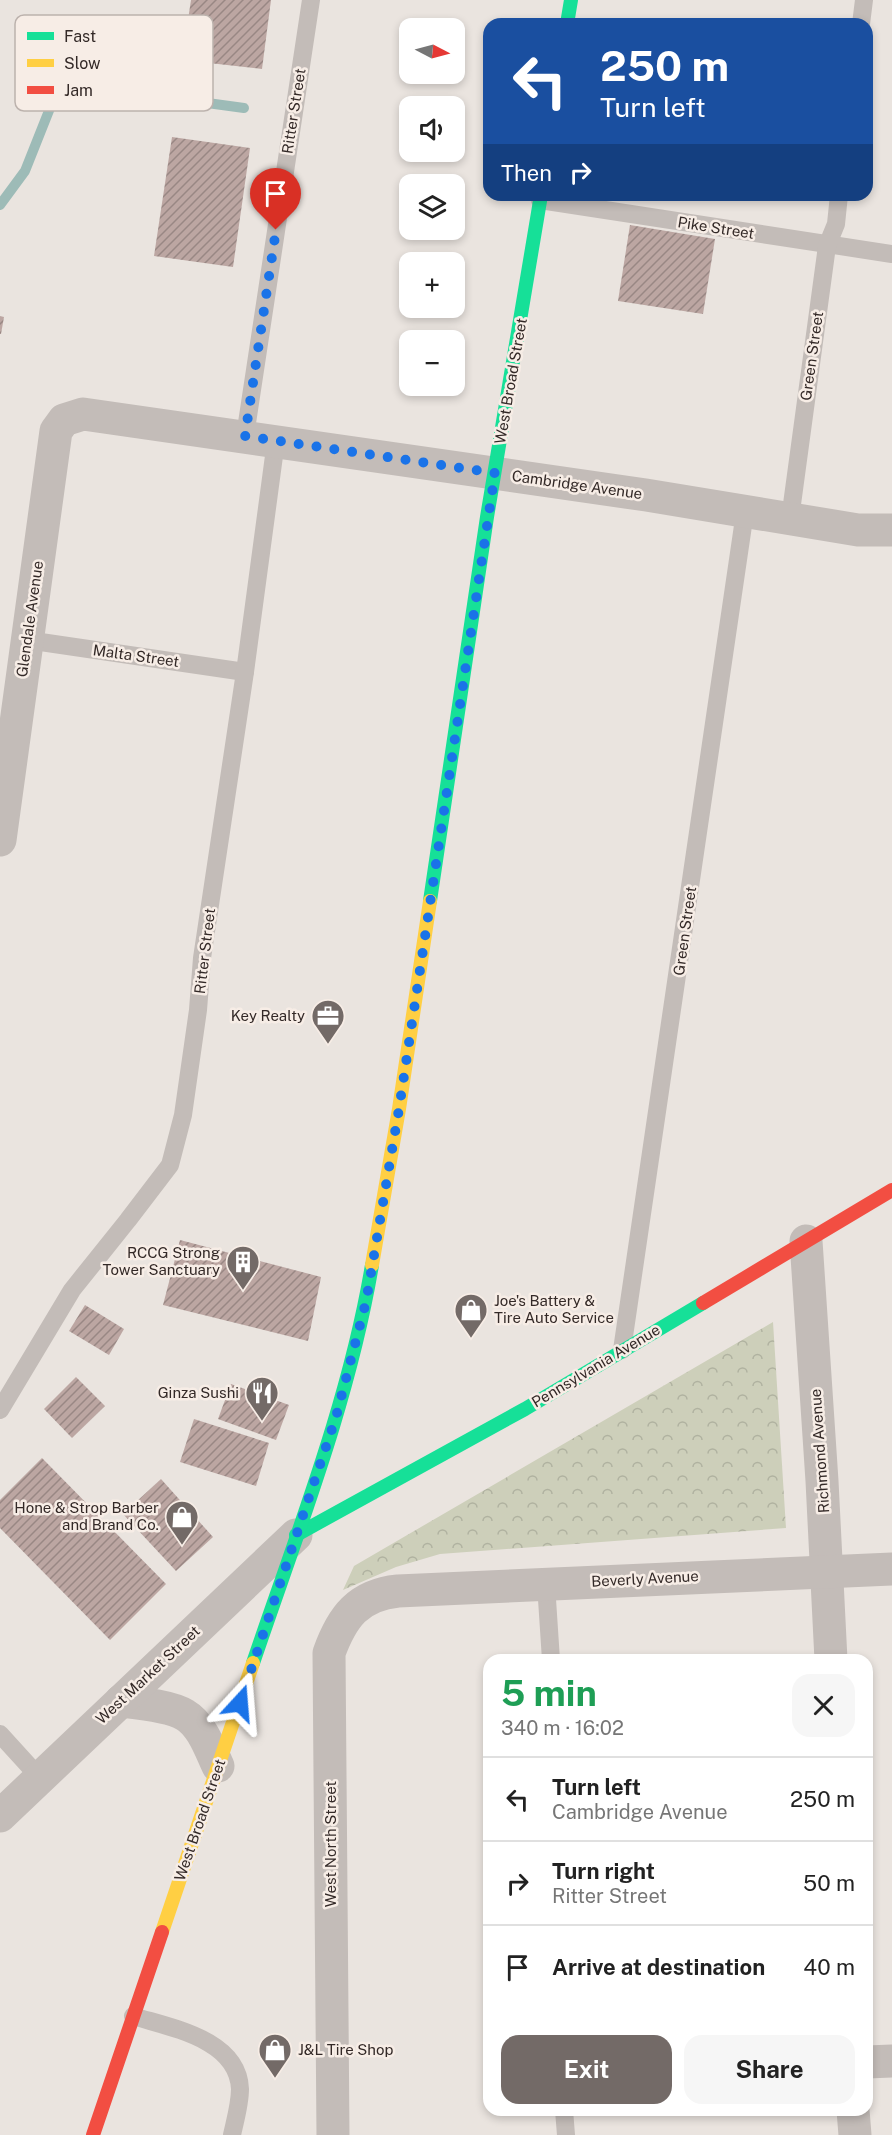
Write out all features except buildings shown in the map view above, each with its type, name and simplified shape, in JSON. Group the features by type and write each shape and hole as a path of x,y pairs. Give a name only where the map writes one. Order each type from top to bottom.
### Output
{"main road":[{"path":"568,18 571,0"},
{"name":"West Broad Street","path":"93,2135 336,1417 366,1302 399,1109 495,473 540,201"},
{"name":"Pennsylvania Avenue","path":"296,1536 525,1408 892,1190"}],"street":[{"name":"Cambridge Avenue","path":"83,414 495,473 858,530 889,537"},
{"name":"Glendale Avenue","path":"0,840 6,751 27,640 56,431 64,420 83,414"},
{"name":"Richmond Avenue","path":"806,1241 831,1654"},
{"name":"West Market Street","path":"0,1816 296,1536"},
{"name":"Beverly Avenue","path":"398,1591 892,1569"},
{"name":"West North Street","path":"333,2135 329,1653 338,1628 350,1613 371,1598 398,1591"},
{"path":"121,1701 155,1706 185,1715 203,1734 218,1766"},
{"path":"873,2062 892,2061"},
{"path":"853,2116 855,2135"}],"lane":[{"name":"Ritter Street","path":"0,1410 72,1290 170,1165 185,1103 198,1010 202,958 245,672 261,439 311,0"},
{"path":"862,18 864,0"},
{"name":"Pike Street","path":"558,201 827,246 892,254"},
{"name":"Green Street","path":"790,519 827,246 836,224 838,201"},
{"name":"Green Street","path":"622,1350 746,512"},
{"name":"Malta Street","path":"27,640 245,672"},
{"path":"546,1584 551,1654"},
{"path":"0,1734 40,1778"},
{"path":"133,2016 217,2046 233,2065 240,2089 232,2135"},
{"path":"564,2116 566,2135"}],"green space":[{"path":"773,1322 786,1528 440,1554 396,1567 343,1590 354,1566"}],"waterway":[{"path":"213,104 244,108"},
{"path":"0,205 25,171 49,111"}],"traffic: fast":[{"path":"568,18 571,0"},
{"path":"430,901 487,517 540,201"},
{"path":"253,1663 336,1417 350,1367 372,1265"},
{"path":"296,1535 525,1409 703,1303"}],"traffic: slow":[{"path":"372,1265 399,1109 430,901"},
{"path":"162,1932 253,1663"}],"traffic: jam":[{"path":"703,1303 892,1190"},
{"path":"93,2135 162,1932"}],"place":[{"name":"Key Realty","path":"328,1045"},
{"name":"RCCG Strong Tower Sanctuary","path":"243,1291"},
{"name":"Joe's Battery & Tire Auto Service","path":"471,1339"},
{"name":"Ginza Sushi","path":"262,1422"},
{"name":"Hone & Strop Barber and Brand Co.","path":"182,1546"},
{"name":"J&L Tire Shop","path":"275,2079"}],"route":[{"path":"240,1703 336,1417 366,1302 399,1109 495,473 245,436 276,230"}]}
